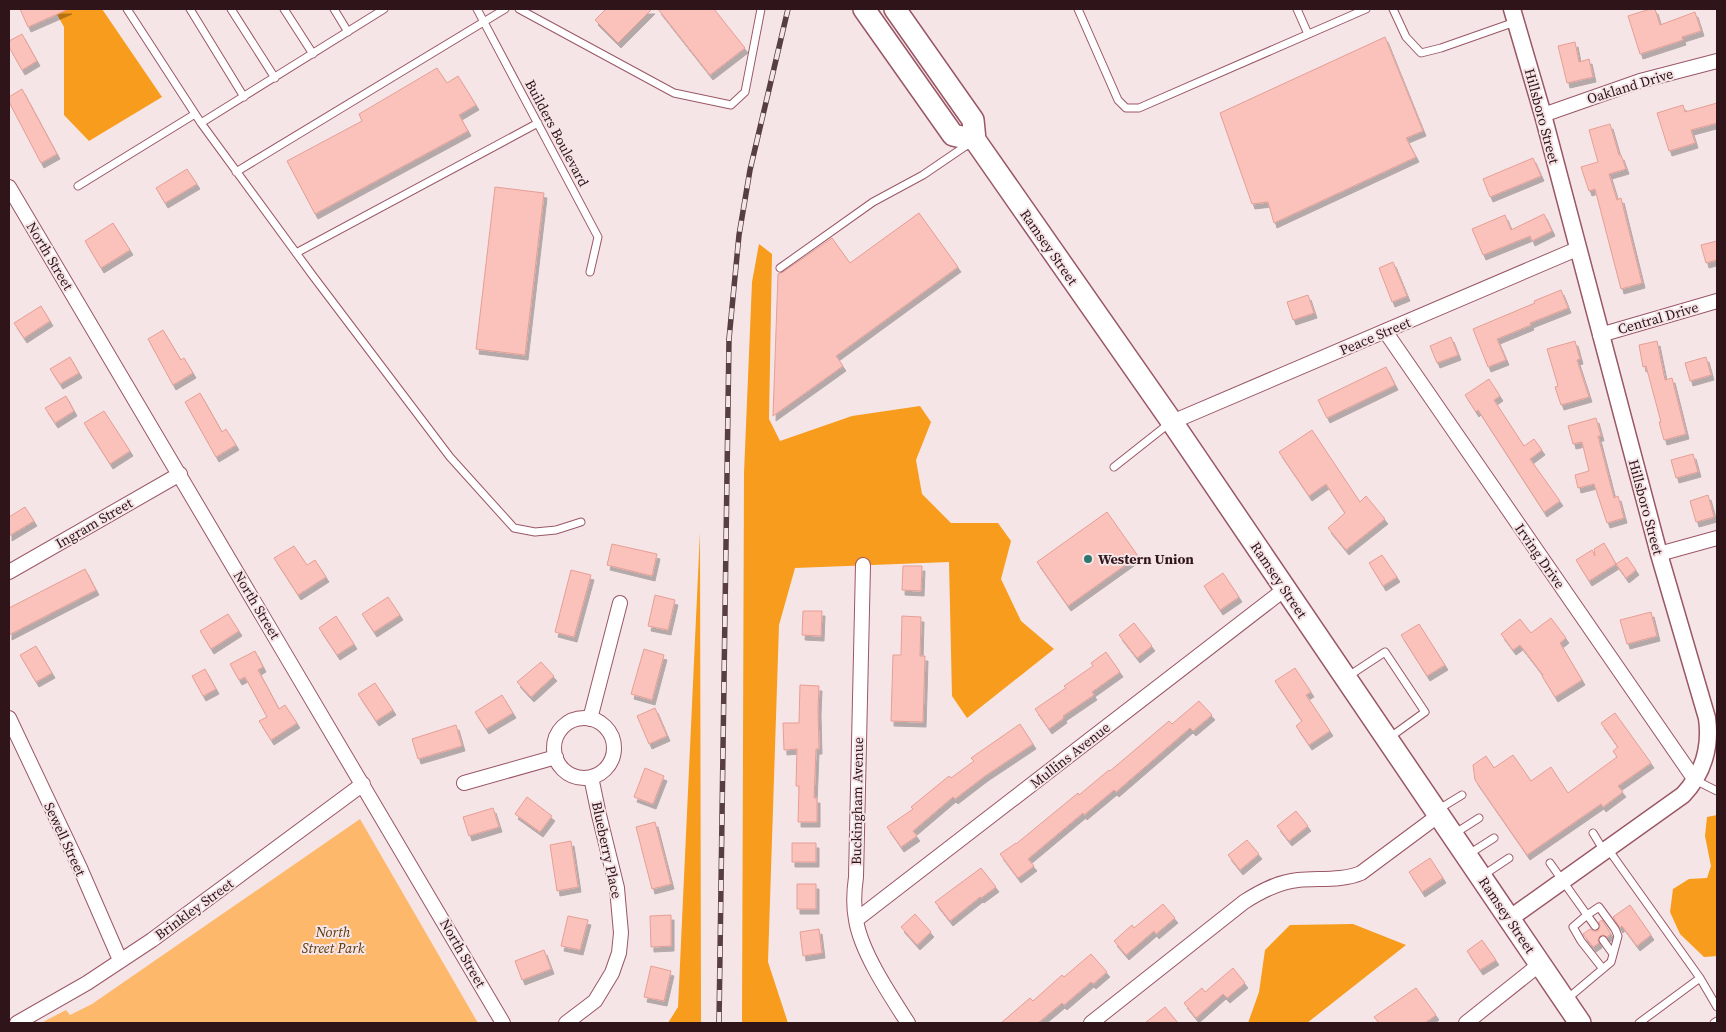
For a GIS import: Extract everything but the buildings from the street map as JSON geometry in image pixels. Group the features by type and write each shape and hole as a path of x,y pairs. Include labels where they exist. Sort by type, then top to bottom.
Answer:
{"main road":[{"path":"864,9 953,135 975,140"},
{"name":"Ramsey Street","path":"899,10 973,120 975,140 1172,422 1580,1023"}],"street":[{"name":"Hillsboro Street","path":"1509,919 1683,795 1695,780 1708,747 1707,718 1659,554 1577,249 1543,114 1514,15"},
{"name":"Oakland Drive","path":"1543,114 1640,81 1717,61"},
{"name":"North Street","path":"9,187 503,1023"},
{"name":"Peace Street","path":"1172,422 1577,249"},
{"name":"Central Drive","path":"1600,335 1717,301"},
{"name":"Irving Drive","path":"1385,332 1695,780"},
{"name":"Ingram Street","path":"9,572 180,474"},
{"path":"1659,554 1717,538"},
{"name":"Buckingham Avenue","path":"863,565 854,896 856,920 860,938 873,964 891,998 908,1023"},
{"name":"Mullins Avenue","path":"856,920 1285,590"},
{"path":"590,719 620,603"},
{"path":"590,719 598,722 610,734 614,752 611,760 606,768 591,777 572,776 564,771 556,757 554,744 557,735 570,722 590,719"},
{"name":"Sewell Street","path":"10,726 120,960"},
{"path":"464,783 556,757"},
{"name":"Blueberry Place","path":"566,1023 596,1000 612,973 619,953 621,933 617,888 591,777"},
{"name":"Brinkley Street","path":"17,1023 87,983 198,908 363,784"},
{"path":"1090,1023 1236,908 1260,892 1278,884 1297,880 1352,877 1361,873 1437,813"},
{"path":"1466,1023 1540,964"}],"lane":[{"path":"127,9 200,124 450,457 514,528 534,532 556,530 581,522"},
{"path":"190,9 244,97"},
{"path":"231,9 275,78"},
{"path":"284,9 313,54"},
{"path":"334,9 348,32"},
{"path":"200,124 384,9"},
{"name":"Builders Boulevard","path":"477,9 598,237 590,272"},
{"path":"236,172 505,9"},
{"path":"519,9 674,92 731,105 745,92 761,9"},
{"path":"1078,9 1118,100 1126,108 1139,108 1366,9"},
{"path":"1297,9 1308,34"},
{"path":"1393,9 1406,37 1420,53 1441,48 1514,15"},
{"path":"78,186 195,114"},
{"path":"296,252 538,124"},
{"path":"780,268 874,202 923,175 975,140"},
{"path":"1114,467 1172,422"},
{"path":"1345,678 1385,652 1425,712 1387,739"},
{"path":"1695,780 1717,791"},
{"path":"1437,813 1462,795"},
{"path":"1452,836 1479,818"},
{"path":"1593,833 1700,978 1717,1007"},
{"path":"1466,856 1494,838"},
{"path":"1481,877 1509,858"},
{"path":"1550,863 1595,926"},
{"path":"1565,1001 1603,969 1611,962 1618,936 1616,929 1599,908 1573,927 1603,969"},
{"path":"1603,940 1613,954"},
{"path":"1639,1023 1700,978"}],"green space":[{"name":"North Street Park","path":"360,819 478,1023 41,1023 66,1010 70,1015 92,1004"}],"shaded area":[{"path":"54,9 102,9 162,97 89,141 64,115 64,27"},
{"path":"759,244 772,254 769,419 780,441 852,416 920,406 931,422 916,460 922,494 951,523 998,523 1011,541 1001,579 1021,621 1054,649 967,718 952,696 949,562 795,568 779,625 768,962 788,1023 742,1023 744,473 752,282"},
{"path":"700,532 701,1023 668,1023 678,1007"},
{"path":"1717,815 1717,956 1704,957 1680,934 1670,912 1673,889 1689,879 1707,878 1711,866 1705,836 1707,817"},
{"path":"1353,924 1406,945 1307,1023 1248,1023 1259,992 1265,950 1290,925"}],"railway":[{"path":"719,1023 729,339 739,235 750,170 788,9"}],"place":[{"name":"Western Union","path":"1088,559"}]}
